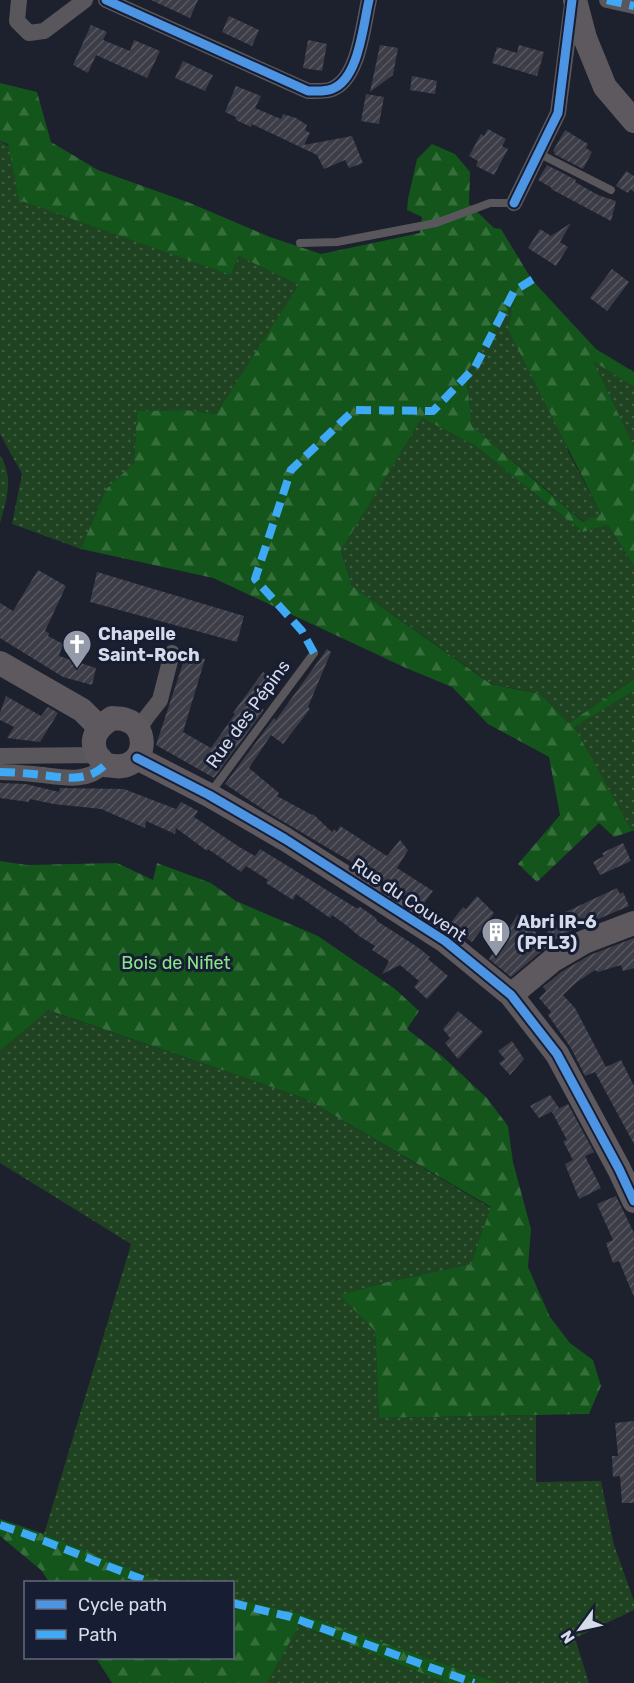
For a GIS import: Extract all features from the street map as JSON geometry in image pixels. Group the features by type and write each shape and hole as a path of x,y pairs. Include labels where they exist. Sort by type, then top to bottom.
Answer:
{"street":[{"path":"19,0 17,21 29,33 44,31 85,0"},
{"path":"106,0 308,91 332,89 348,77 357,54 369,0"},
{"path":"573,0 585,38 605,87 634,121"},
{"path":"514,203 558,112 573,0"},
{"path":"608,0 634,6"},
{"path":"139,730 160,699 172,653"},
{"path":"0,663 82,710 99,727"},
{"path":"0,756 101,760 120,767 130,764 137,758 143,744 139,730 128,720 112,718 99,727 94,737 101,760 98,772 88,776 63,778 0,772"},
{"name":"Rue du Couvent","path":"137,758 209,795 285,839 445,941 511,995 557,1054 620,1169 634,1201"},
{"path":"511,995 553,960 584,942 634,923"}],"lane":[{"path":"538,153 611,190"},
{"path":"300,243 337,242 436,223 490,203 514,203"},
{"name":"Rue des Pépins","path":"209,795 314,653"}],"green space":[{"path":"0,83 37,92 51,142 98,170 190,203 270,237 321,254 420,233 422,217 407,210 417,159 432,144 455,154 470,172 469,204 494,228 501,229 532,280 596,349 634,372 634,387 593,361 634,447 634,566 608,525 583,532 474,445 422,418 341,550 352,586 491,684 540,694 569,723 634,679 634,691 574,727 632,831 614,837 599,823 537,882 518,864 560,815 549,757 488,724 452,687 406,668 213,578 81,549 106,489 134,463 137,411 186,410 216,414 299,285 239,256 231,275 19,200 8,144 0,141","holes":["514,302 508,329 601,514 583,522 472,426 466,373"]},
{"path":"0,141 231,275 239,256 300,285 216,414 186,410 137,411 134,463 106,489 81,549 12,524 22,474 0,434"},
{"path":"515,300 569,453 601,514 584,522 472,426 466,373"},
{"path":"592,360 634,387 634,447 633,446"},
{"path":"422,418 474,445 583,532 608,525 634,566 634,679 569,723 540,694 492,684 352,586 341,549"},
{"path":"0,455 7,472 8,488 0,523"},
{"path":"634,691 634,831 632,831 573,727"},
{"name":"Bois de Nifiet","path":"0,861 27,865 117,863 153,880 157,863 211,883 236,901 318,936 395,989 419,1011 407,1029 442,1056 487,1098 508,1126 513,1162 531,1229 528,1267 550,1317 570,1343 593,1360 601,1386 589,1414 379,1418 375,1331 340,1295 387,1282 471,1264 491,1207 306,1099 48,1010 0,1051"},
{"path":"47,1010 306,1099 491,1208 472,1264 387,1282 341,1295 375,1331 379,1418 536,1415 536,1482 601,1481 614,1545 634,1601 634,1610 575,1638 589,1683 499,1683 301,1614 234,1598 234,1581 165,1581 152,1578 44,1534 131,1244 0,1163 0,1051"},
{"path":"0,1519 165,1581 48,1581 41,1570 0,1536"},
{"path":"234,1598 301,1614 499,1683 447,1683 299,1625 267,1683 112,1683 97,1659 234,1659"},
{"path":"298,1625 447,1683 267,1683"}],"building":[{"path":"151,0 198,0 190,18"},
{"path":"229,16 259,30 252,46 222,32"},
{"path":"91,25 107,32 103,40 130,51 134,40 160,51 147,78 96,55 88,73 73,65"},
{"path":"308,40 327,44 322,71 303,68"},
{"path":"380,45 398,48 393,75 370,92"},
{"path":"519,45 544,52 537,76 492,63 497,47 517,53"},
{"path":"183,61 213,75 205,91 175,78"},
{"path":"412,76 437,81 435,94 410,90"},
{"path":"236,86 261,96 255,108 281,119 283,114 296,118 307,125 305,130 310,133 304,145 352,136 363,163 349,168 345,160 324,169 317,155 252,124 251,127 236,120 236,117 225,112"},
{"path":"366,94 384,97 379,124 361,121"},
{"path":"488,129 506,139 502,146 508,149 494,175 476,166 478,161 469,156 481,134 484,136"},
{"path":"565,130 588,144 586,148 592,152 583,169 554,154 553,151"},
{"path":"547,165 598,195 616,201 611,221 538,180"},
{"path":"626,171 634,176 634,192 630,189 628,193 616,186"},
{"path":"571,223 560,242 568,247 556,266 528,248 540,229 551,236"},
{"path":"612,269 629,282 607,311 590,298"},
{"path":"38,570 66,586 45,631 49,633 48,636 63,644 59,656 96,668 92,685 63,677 0,638 0,603 13,611"},
{"path":"97,572 244,616 237,642 90,602"},
{"path":"327,649 331,652 308,707 310,709 283,744 271,735 249,768 279,793 277,796 313,814 332,832 334,829 337,832 340,826 387,856 400,840 408,850 397,868 433,891 421,907 372,874 267,812 225,784 274,718 276,720"},
{"path":"186,654 205,659 183,732 211,748 263,672 275,680 257,705 264,710 214,778 156,745"},
{"path":"6,696 41,716 48,707 58,713 40,742 7,738 14,727 0,720"},
{"path":"0,783 26,784 59,792 60,788 124,789 176,809 181,802 198,811 194,817 241,848 255,856 260,849 356,908 360,907 416,946 448,976 427,999 414,987 419,981 400,965 382,974 389,961 372,950 375,946 332,915 330,918 296,894 293,900 266,883 268,880 246,866 241,872 176,828 175,834 146,821 145,828 101,809 30,799 29,802 0,798"},
{"path":"623,843 631,861 600,875 593,862 604,856 602,853"},
{"path":"617,888 620,894 623,892 629,906 561,935 511,977 489,959 518,914 542,939 558,919 557,916"},
{"path":"477,896 494,913 472,942 449,925 463,907 466,909"},
{"path":"634,938 634,968 623,971 621,965 598,972 595,970 563,995 575,1008 606,1067 621,1060 634,1086 634,1144 595,1072 585,1076 571,1048 548,1015 551,1012 539,998 546,991 543,987 561,972 590,955"},
{"path":"458,1011 483,1032 458,1059 445,1043 450,1038 443,1029"},
{"path":"512,1041 524,1059 510,1075 499,1063 505,1059 498,1051"},
{"path":"550,1095 559,1108 539,1118 530,1106"},
{"path":"568,1104 594,1152 585,1156 601,1188 579,1199 565,1164 573,1160 563,1141 567,1140 552,1112"},
{"path":"616,1196 634,1233 634,1297 619,1261 613,1263 606,1243 613,1240 597,1204"},
{"path":"634,1421 634,1503 622,1503 620,1476 613,1477 612,1456 618,1456 615,1423"}],"marked path":[{"path":"607,0 634,6"},
{"path":"314,653 302,631 255,579 291,470 354,410 433,411 475,367 514,291 535,278"},
{"path":"0,772 71,778 89,775 105,765"},
{"path":"0,1525 147,1581"},
{"path":"234,1603 291,1617 474,1683"}],"cycle path":[{"path":"106,0 308,91 332,89 348,74 362,37 369,0"},
{"path":"514,203 558,113 572,0"},
{"path":"137,758 209,795 285,839 445,941 511,995 557,1054 634,1201"}],"place":[{"name":"Chapelle Saint-Roch","path":"77,670"},
{"name":"Abri IR-6 (PFL3)","path":"496,958"}]}
